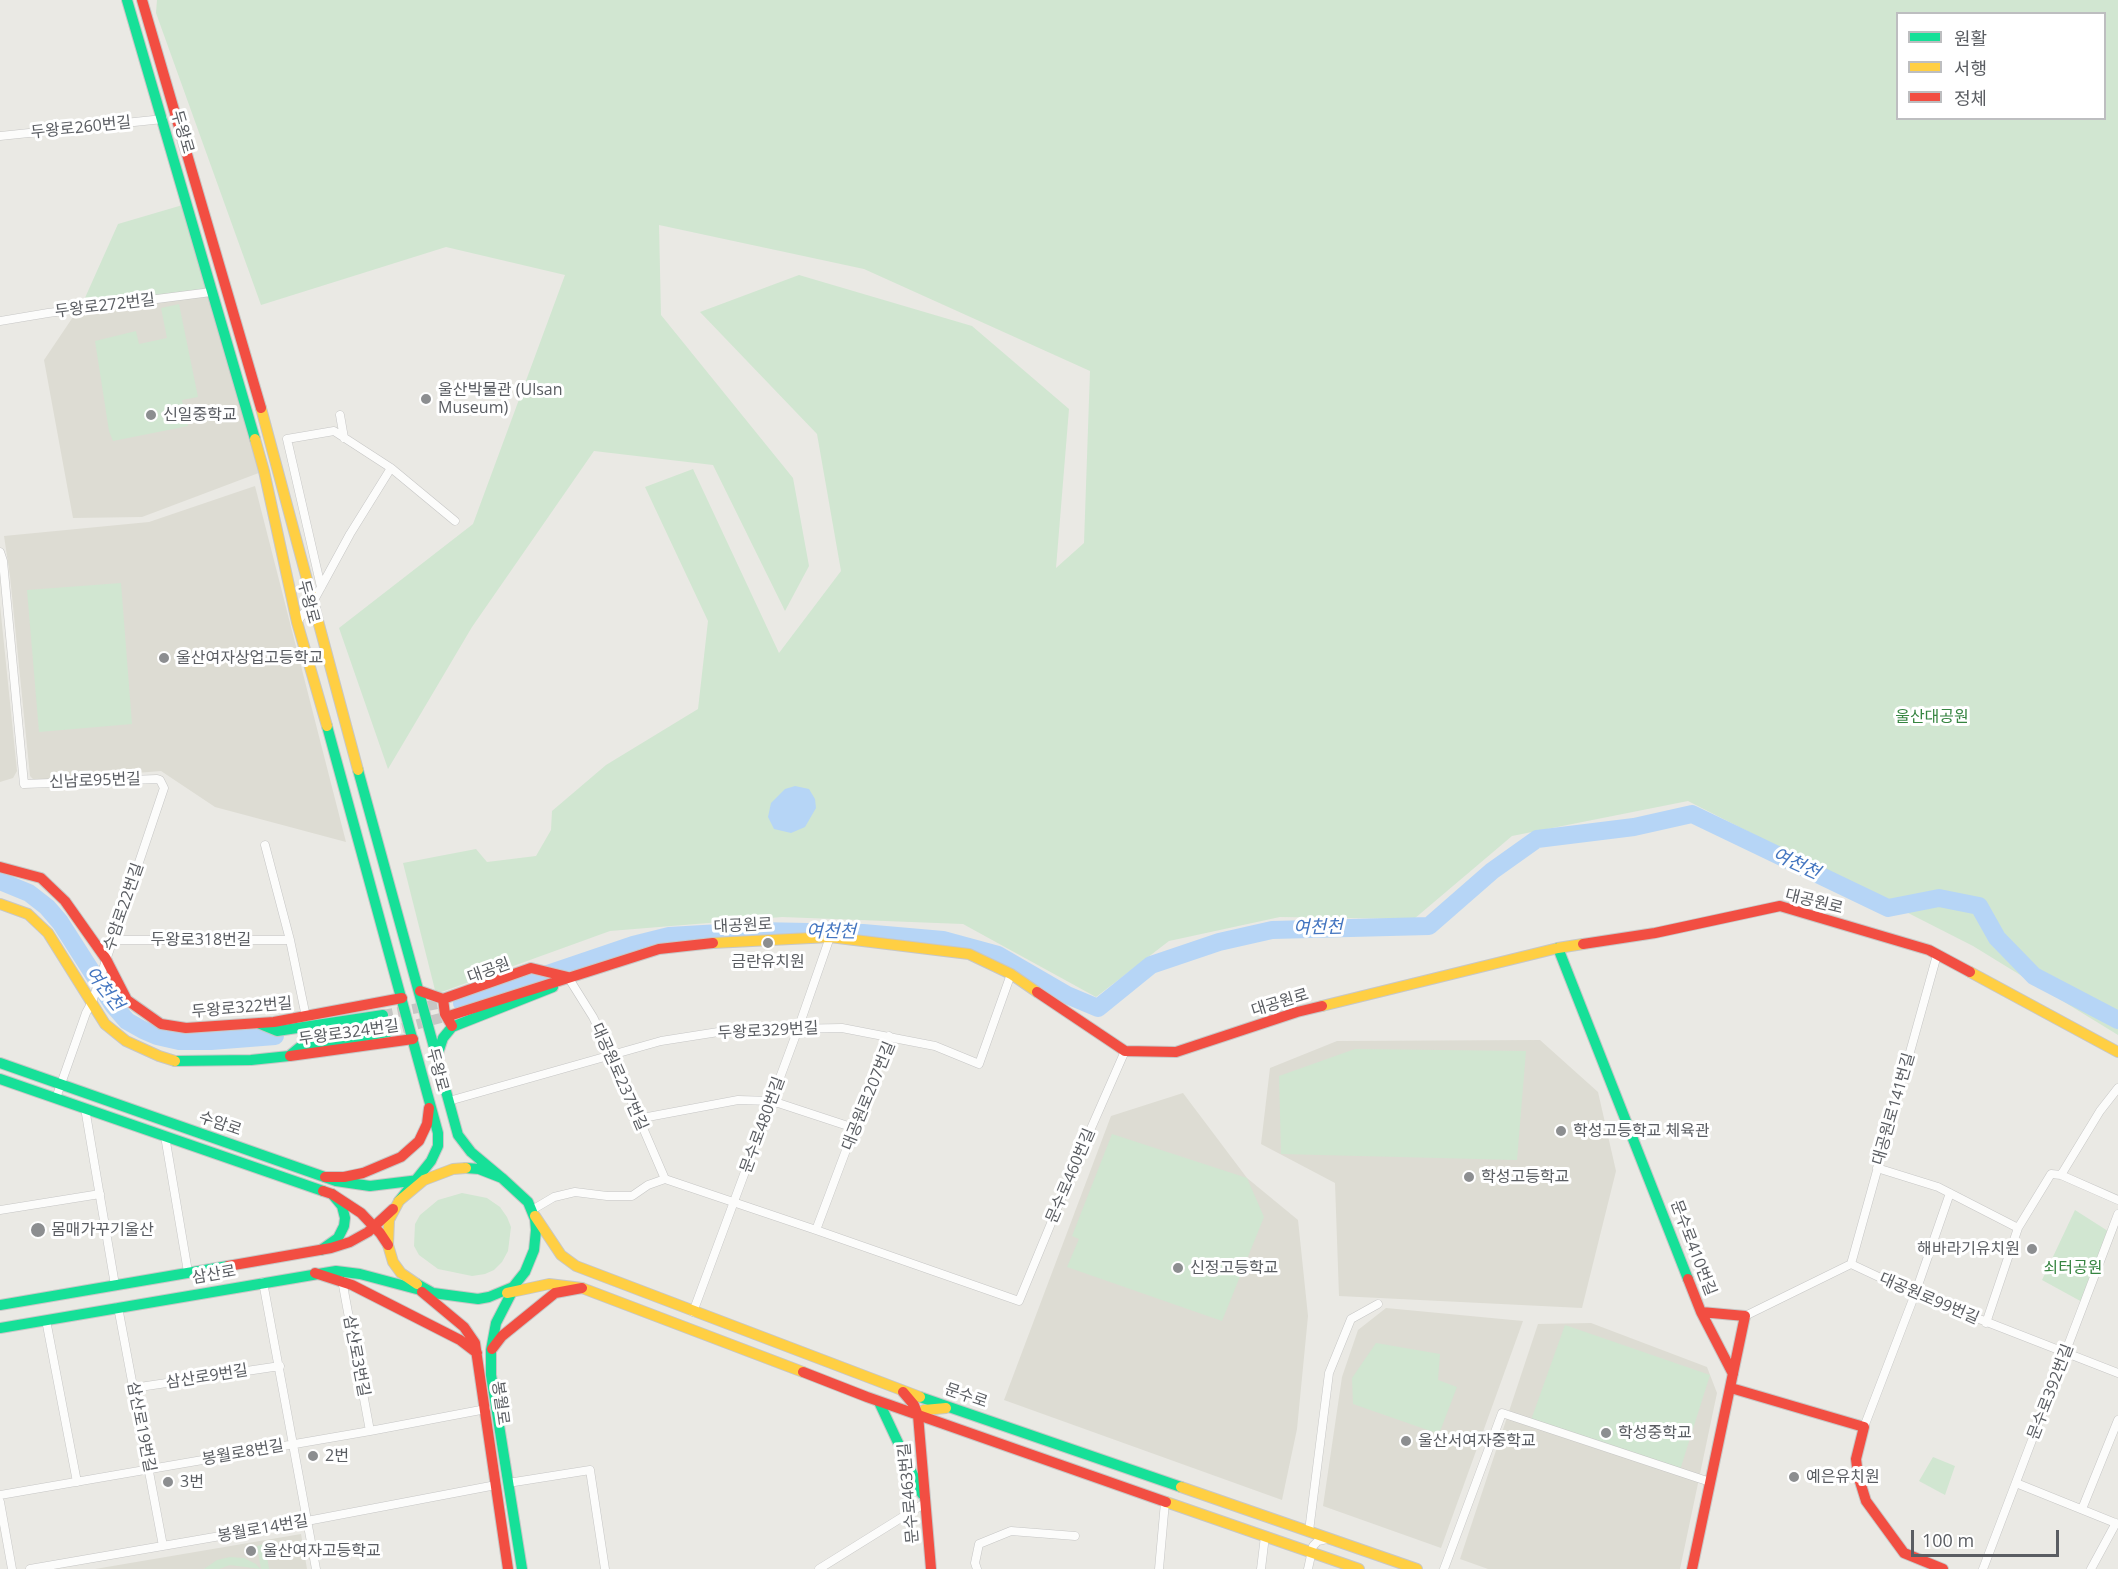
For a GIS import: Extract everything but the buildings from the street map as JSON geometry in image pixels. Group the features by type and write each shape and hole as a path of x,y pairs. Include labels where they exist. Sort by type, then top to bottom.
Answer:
{"main road":[{"name":"두왕로","path":"127,0 264,471 297,622 345,788 438,1133 438,1146 431,1161 399,1201"},
{"path":"142,0 226,284 315,600 324,647 458,1135 482,1162 502,1178 521,1194 532,1210 536,1230 534,1250 518,1282 506,1291 489,1297 466,1299 433,1293 401,1273 393,1262 387,1245 390,1220 399,1201 415,1186 453,1169 479,1169 502,1178"},
{"name":"두왕로322번길","path":"0,867 41,878 65,901 106,959 127,1000 161,1024 186,1028 260,1024 402,998"},
{"name":"두왕로324번길","path":"0,904 28,914 48,933 105,1024 126,1041 151,1053 176,1061 251,1060 320,1053 413,1039"},
{"name":"대공원로","path":"452,1015 659,949 706,943 830,937 969,954 1011,974 1125,1051 1176,1052 1297,1012 1558,948 1656,933 1780,906 1929,950 2118,1052"},
{"name":"문수로410번길","path":"1558,948 1701,1312 1745,1316"},
{"path":"420,991 446,1000 531,968 568,977"},
{"path":"437,1056 443,1038 452,1027 549,990 568,977"},
{"path":"446,1000 445,1014 452,1027"},
{"path":"260,1024 277,1031 383,1014"},
{"name":"두왕로324번길","path":"289,1056 300,1047 388,1032"},
{"name":"수암로","path":"0,1063 347,1184 370,1186 434,1176"},
{"name":"수암로","path":"0,1079 332,1194 350,1204 375,1227 387,1245"},
{"path":"325,1177 344,1177 363,1173 411,1150 424,1133 429,1114 429,1101"},
{"path":"321,1250 338,1238 344,1226 344,1212 332,1194"},
{"name":"삼산로","path":"0,1305 321,1250 350,1242 375,1227 399,1201"},
{"name":"문수로","path":"532,1210 555,1247 569,1261 595,1274 960,1411 1417,1569"},
{"name":"삼산로","path":"0,1328 315,1273 346,1271 433,1293"},
{"path":"315,1273 342,1280 460,1340 477,1353"},
{"name":"봉월로","path":"401,1273 464,1327 475,1343 488,1391"},
{"name":"봉월로","path":"508,1569 486,1409 491,1375 491,1350 496,1323 518,1282"},
{"name":"문수로","path":"489,1297 549,1284 582,1288 879,1402 1359,1569"},
{"path":"491,1350 502,1336 555,1293 582,1288"},
{"path":"1701,1312 1733,1374"},
{"path":"1695,1568 1710,1482 1745,1316"},
{"path":"1731,1388 1864,1427 1856,1459 1858,1476 1866,1501 1904,1553 1943,1569"},
{"path":"900,1389 909,1397 918,1415 924,1410 933,1408 960,1411"},
{"path":"488,1391 508,1483 522,1569"},
{"path":"879,1402 925,1503"},
{"name":"문수로463번길","path":"918,1415 931,1569"},
{"path":"998,1443 978,1434 978,1426 985,1422 1004,1425"},
{"path":"1228,1523 1245,1527 1254,1523 1251,1514 1235,1506"}],"street":[{"name":"두왕로260번길","path":"0,136 163,119"},
{"name":"두왕로272번길","path":"0,321 211,292"},
{"path":"340,415 344,438"},
{"path":"321,587 287,440 334,431 391,468 455,521"},
{"path":"297,622 315,600 350,534 391,468"},
{"name":"신남로95번길","path":"0,552 3,561 24,784 153,779 160,780 163,784"},
{"name":"수암로22번길","path":"56,1098 92,1002 163,793 163,784"},
{"name":"두왕로322번길","path":"265,845 290,940 306,1017"},
{"name":"문수로480번길","path":"693,1312 830,937"},
{"name":"두왕로318번길","path":"113,940 290,940"},
{"name":"대공원로141번길","path":"1851,1264 1937,955"},
{"name":"대공원로207번길","path":"816,1230 890,1036 935,1046 979,1064 1011,974"},
{"name":"대공원로237번길","path":"568,977 593,1017 612,1056 637,1119 665,1179"},
{"name":"두왕로329번길","path":"449,1101 662,1041 731,1030 842,1028 890,1036"},
{"name":"문수로460번길","path":"816,1230 1019,1302 1125,1051"},
{"path":"2061,1175 2100,1111 2118,1088"},
{"path":"637,1119 738,1100 772,1101 855,1128"},
{"path":"85,1108 115,1285"},
{"path":"165,1136 188,1272"},
{"path":"1877,1168 1938,1187 2018,1228"},
{"path":"1986,1323 2018,1228 2051,1173 2061,1175 2118,1200"},
{"path":"532,1210 554,1197 574,1192 632,1196 648,1185 665,1179 816,1230"},
{"path":"1864,1427 1950,1193"},
{"path":"0,1210 99,1194"},
{"name":"문수로392번길","path":"1983,1569 2118,1214"},
{"path":"1745,1316 1851,1264"},
{"name":"대공원로99번길","path":"1851,1264 1914,1294 2118,1373"},
{"name":"삼산로3번길","path":"342,1280 370,1431"},
{"path":"263,1282 316,1569"},
{"path":"1309,1532 1329,1373 1351,1319 1378,1304"},
{"name":"삼산로19번길","path":"118,1307 163,1546"},
{"path":"46,1320 77,1482"},
{"name":"삼산로9번길","path":"133,1388 280,1366"},
{"name":"봉월로8번길","path":"0,1495 486,1409"},
{"path":"1443,1569 1502,1413 1710,1482"},
{"path":"2082,1509 2118,1420"},
{"path":"508,1483 590,1470 605,1569"},
{"path":"2016,1483 2117,1523 2091,1569"},
{"name":"봉월로14번길","path":"30,1569 307,1521 496,1485"},
{"path":"0,1502 12,1569"},
{"path":"1159,1569 1166,1502"},
{"path":"819,1569 925,1503"},
{"path":"977,1569 975,1563 979,1544 1011,1531 1075,1536"},
{"path":"1261,1569 1265,1536"},
{"path":"1308,1569 1313,1546 1318,1541 1332,1540"}],"shaded area":[{"name":"신일중학교","path":"211,292 264,471 142,517 73,518 44,360 75,314"},
{"name":"울산여자상업고등학교","path":"255,486 346,842 215,807 161,771 35,781 30,776 4,536 149,522"},
{"path":"0,605 17,771 13,778 0,782"},
{"name":"학성고등학교","path":"1540,1040 1598,1092 1616,1171 1582,1308 1339,1296 1335,1183 1261,1144 1270,1068 1337,1041"},
{"name":"신정고등학교","path":"1183,1093 1247,1178 1298,1220 1308,1316 1297,1429 1282,1500 1004,1400 1111,1116"},
{"name":"울산서여자중학교","path":"1386,1308 1523,1321 1441,1548 1323,1506 1342,1377 1358,1330"},
{"name":"학성중학교","path":"1591,1323 1707,1367 1717,1393 1680,1569 1488,1569 1460,1559 1538,1324"},
{"name":"울산여자고등학교","path":"301,1534 307,1569 95,1569"}],"green space":[{"name":"울산대공원","path":"157,0 2118,0 2118,1035 1973,946 1688,801 1512,836 1414,919 1280,917 1169,941 1096,997 963,924 782,917 610,931 436,994 403,863 476,849 487,862 536,856 551,830 552,811 606,765 698,709 708,621 645,487 693,469 779,653 841,571 817,434 700,312 799,275 972,326 1069,409 1056,568 1084,543 1090,371 864,269 659,225 661,315 793,478 809,566 785,611 713,465 594,451 472,627 388,769 339,628 473,524 565,275 446,247 261,305 156,13"},
{"path":"186,204 211,292 80,309 118,224"},
{"path":"179,304 198,397 182,400 188,426 113,441 109,431 95,341 136,331 139,344 167,338 161,308"},
{"path":"121,583 132,724 39,732 27,590"},
{"path":"1355,1049 1526,1051 1517,1160 1281,1154 1279,1076"},
{"path":"1112,1134 1247,1178 1264,1217 1222,1321 1067,1267 1079,1239 1072,1236"},
{"path":"462,1193 487,1198 500,1207 511,1227 508,1251 502,1262 494,1270 485,1274 472,1276 438,1269 419,1255 414,1246 415,1224 420,1215 438,1200"},
{"name":"쇠터공원","path":"2075,1210 2111,1233 2084,1303 2042,1280"},
{"path":"1565,1325 1710,1375 1680,1470 1531,1420"},
{"path":"1376,1343 1440,1354 1438,1380 1457,1387 1439,1434 1353,1404 1352,1378"},
{"path":"1933,1457 1955,1466 1945,1495 1919,1481"},
{"path":"265,1544 269,1569 261,1569 257,1546"},
{"path":"230,1557 244,1558 256,1564 260,1569 230,1565 219,1569 204,1569 217,1560"}],"water":[{"path":"795,786 809,789 815,799 816,808 805,827 791,833 774,829 768,817 771,803 785,789"}],"waterway":[{"name":"여천천","path":"462,1003 633,945 669,936 755,931 863,933 943,940 998,955 1067,995 1098,1008 1151,965 1219,942 1272,930 1429,926 1492,871 1537,839 1634,827 1692,814 1888,908 1939,898 1979,906 1997,938 2034,976 2118,1020"},
{"name":"여천천","path":"0,881 29,893 47,907 60,922 113,1005 127,1021 157,1036 179,1041 275,1036"}],"tunnel":[{"path":"383,1015 448,1002"},
{"path":"388,1032 452,1015"}],"traffic: fast":[{"path":"127,0 255,439"},
{"path":"327,726 438,1133 438,1146 431,1161 399,1201"},
{"path":"358,770 458,1135 471,1152 502,1178"},
{"path":"1558,948 1688,1279"},
{"path":"437,1056 443,1038 452,1027 553,987"},
{"path":"260,1024 277,1031 383,1015"},
{"path":"175,1061 251,1060 289,1056 300,1047 388,1032"},
{"path":"0,1063 336,1181 370,1186 419,1180"},
{"path":"0,1079 323,1191"},
{"path":"417,1284 433,1293 478,1299 513,1287 525,1272 534,1250 536,1230 535,1219 528,1202 502,1178 479,1169 466,1168"},
{"path":"321,1250 338,1238 344,1226 342,1206 332,1194"},
{"path":"0,1305 228,1266"},
{"path":"0,1328 336,1271 360,1274 424,1291"},
{"path":"514,1288 496,1323 491,1350 491,1375 522,1569"},
{"path":"920,1397 1181,1487"},
{"path":"879,1402 922,1494"}],"traffic: slow":[{"path":"261,408 358,770"},
{"path":"255,439 297,622 327,726"},
{"path":"0,904 28,914 48,933 105,1024 126,1041 175,1061"},
{"path":"713,943 830,937 969,954 1011,974 1037,992"},
{"path":"1322,1006 1558,948 1583,944"},
{"path":"1970,972 2118,1052"},
{"path":"417,1284 401,1273 393,1262 388,1245 389,1220 399,1201 424,1180 453,1169 466,1168"},
{"path":"535,1216 561,1255 576,1266 920,1397"},
{"path":"507,1293 549,1284 582,1288 803,1372"},
{"path":"918,1415 924,1410 946,1408"},
{"path":"1181,1487 1417,1569"},
{"path":"1166,1502 1359,1569"}],"traffic: jam":[{"path":"142,0 261,408"},
{"path":"0,867 41,878 65,901 106,959 127,1000 161,1024 186,1028 274,1022 402,998"},
{"path":"1583,944 1655,933 1780,906 1929,950 1970,972"},
{"path":"452,1015 659,949 713,943"},
{"path":"420,991 443,999 531,968 568,977"},
{"path":"1037,992 1125,1051 1176,1052 1322,1006"},
{"path":"443,999 445,1014 452,1026"},
{"path":"290,1056 413,1039"},
{"path":"325,1177 344,1177 363,1173 401,1157 419,1141 427,1124 429,1108"},
{"path":"323,1191 332,1194 361,1213 388,1245"},
{"path":"228,1266 331,1248 350,1242 368,1232 393,1209"},
{"path":"315,1273 352,1285 460,1340 477,1353"},
{"path":"1688,1279 1701,1312 1745,1316 1692,1569"},
{"path":"492,1349 502,1336 555,1293 582,1288"},
{"path":"422,1292 464,1327 475,1343 508,1569"},
{"path":"1701,1312 1733,1374"},
{"path":"803,1372 867,1397 1166,1502"},
{"path":"1731,1388 1864,1427 1856,1459 1866,1501 1904,1553 1943,1569"},
{"path":"903,1392 914,1405 918,1415 931,1569"}],"place":[{"name":"울산박물관 (Ulsan Museum)","path":"426,399"},
{"name":"신일중학교","path":"151,415"},
{"name":"울산여자상업고등학교","path":"164,658"},
{"name":"금란유치원","path":"768,943"},
{"name":"학성고등학교 체육관","path":"1561,1131"},
{"name":"학성고등학교","path":"1469,1177"},
{"name":"몸매가꾸기울산","path":"38,1230"},
{"name":"해바라기유치원","path":"2032,1249"},
{"name":"신정고등학교","path":"1178,1268"},
{"name":"학성중학교","path":"1606,1433"},
{"name":"울산서여자중학교","path":"1406,1441"},
{"name":"2번","path":"313,1456"},
{"name":"예은유치원","path":"1794,1477"},
{"name":"3번","path":"168,1482"},
{"name":"울산여자고등학교","path":"251,1551"}]}
